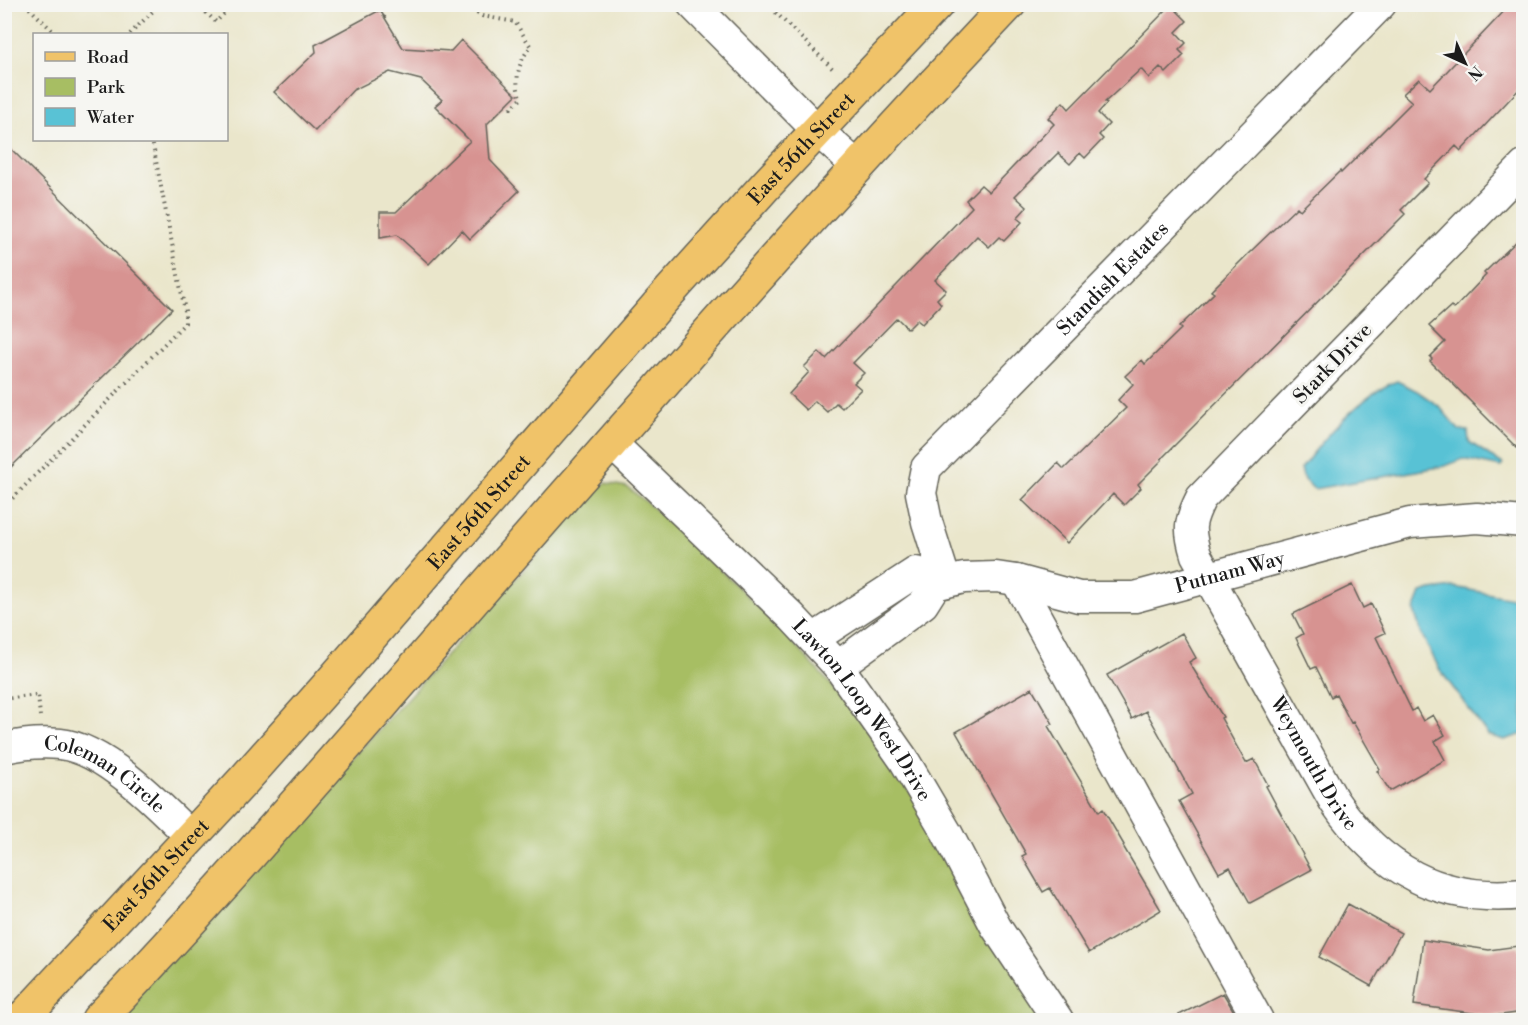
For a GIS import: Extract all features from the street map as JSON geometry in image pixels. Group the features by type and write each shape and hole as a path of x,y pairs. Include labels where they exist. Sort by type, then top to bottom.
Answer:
{"main road":[{"name":"East 56th Street","path":"21,1020 319,697 664,298 937,4"},
{"path":"98,1020 222,888 701,339 1010,4"}],"street":[{"path":"692,4 818,131 858,167"},
{"name":"Standish Estates","path":"940,584 921,494 926,468 1381,4"},
{"name":"Stark Drive","path":"1209,578 1196,555 1190,535 1191,519 1201,498 1524,166"},
{"name":"Lawton Loop West Drive","path":"610,444 635,465 838,666 904,760 947,833 1001,936 1058,1020"},
{"name":"Putnam Way","path":"813,639 916,572 940,584 984,576 1016,580 1079,597 1135,597 1410,523 1477,518 1524,522"},
{"name":"Weymouth Drive","path":"1209,578 1334,801 1351,826 1383,857 1404,871 1436,886 1490,897 1524,894"},
{"path":"1016,580 1258,1020"},
{"path":"838,666 923,604 940,584"},
{"name":"Coleman Circle","path":"4,748 19,745 62,744 95,755 120,772 159,805 191,837"}],"path":[{"path":"25,4 55,33"},
{"path":"131,33 156,8 165,4"},
{"path":"197,4 216,22 233,4"},
{"path":"384,17 388,4"},
{"path":"461,4 482,16 515,22 531,47 517,75 518,92 521,99 511,108 507,104"},
{"path":"767,4 821,55"},
{"path":"4,507 185,323 185,311 152,141"},
{"path":"4,699 38,695 41,723"}],"green space":[{"path":"606,483 627,487 675,528 762,610 842,699 867,730 916,800 1047,1020 114,1020 561,529 592,490"}],"water":[{"path":"1397,381 1439,406 1459,430 1468,431 1469,442 1503,464 1501,467 1463,459 1445,466 1314,489 1304,480 1301,469 1310,457 1357,407 1370,396"},
{"path":"1454,587 1523,600 1523,734 1504,740 1488,735 1440,670 1422,635 1414,611 1421,593"}],"building":[{"path":"1511,4 1524,4 1524,84 1461,151 1456,146 1424,179 1428,183 1401,210 1405,214 1161,459 1138,484 1141,488 1124,505 1113,494 1067,543 1022,500 1058,463 1064,469 1126,408 1118,400 1133,384 1125,376 1142,360 1145,364 1181,329 1179,327 1214,293 1211,291 1249,253 1297,207 1300,210 1340,171 1341,173 1412,102 1403,94 1419,79 1430,89"},
{"path":"1171,5 1187,21 1176,32 1186,43 1179,50 1184,55 1166,73 1160,67 1149,78 1141,69 1105,102 1107,103 1098,113 1109,124 1099,135 1103,139 1085,158 1080,153 1070,164 1058,153 1015,196 1027,207 1017,218 1022,222 1004,241 999,237 989,247 977,236 935,280 946,290 937,299 941,304 922,324 917,320 908,329 897,318 853,363 864,373 854,383 861,389 842,408 836,403 827,412 815,401 806,410 789,394 809,372 804,367 819,352 826,359 972,207 966,200 981,185 989,192 1054,124 1048,118 1063,102 1069,109"},
{"path":"380,10 403,48 451,51 461,40 516,95 487,124 490,160 519,191 470,239 462,230 429,264 397,235 380,238 380,212 396,212 470,141 435,106 442,100 421,80 390,72 353,90 315,131 274,92 316,52 315,45"},
{"path":"4,142 172,309 4,474"},
{"path":"1524,234 1524,455 1430,361 1432,359 1430,357 1445,342 1429,326 1451,306 1454,309 1486,275 1484,273"},
{"path":"1352,585 1363,608 1371,604 1385,633 1376,637 1412,711 1416,708 1423,721 1433,715 1445,735 1435,741 1445,760 1390,791 1377,771 1380,769 1336,694 1331,697 1316,667 1311,669 1296,638 1303,634 1293,614"},
{"path":"1182,633 1196,658 1189,662 1223,717 1221,718 1246,763 1254,759 1311,870 1250,903 1230,867 1219,873 1179,801 1192,794 1146,711 1132,719 1107,675"},
{"path":"1032,688 1053,724 1048,726 1099,812 1103,809 1161,910 1089,953 1050,888 1043,892 1022,856 1026,854 956,732"},
{"path":"1348,904 1401,933 1371,986 1319,957"},
{"path":"1423,940 1489,950 1518,946 1519,951 1524,950 1524,1012 1494,1016 1414,1005"},
{"path":"1223,993 1239,1020 1169,1020"}]}
